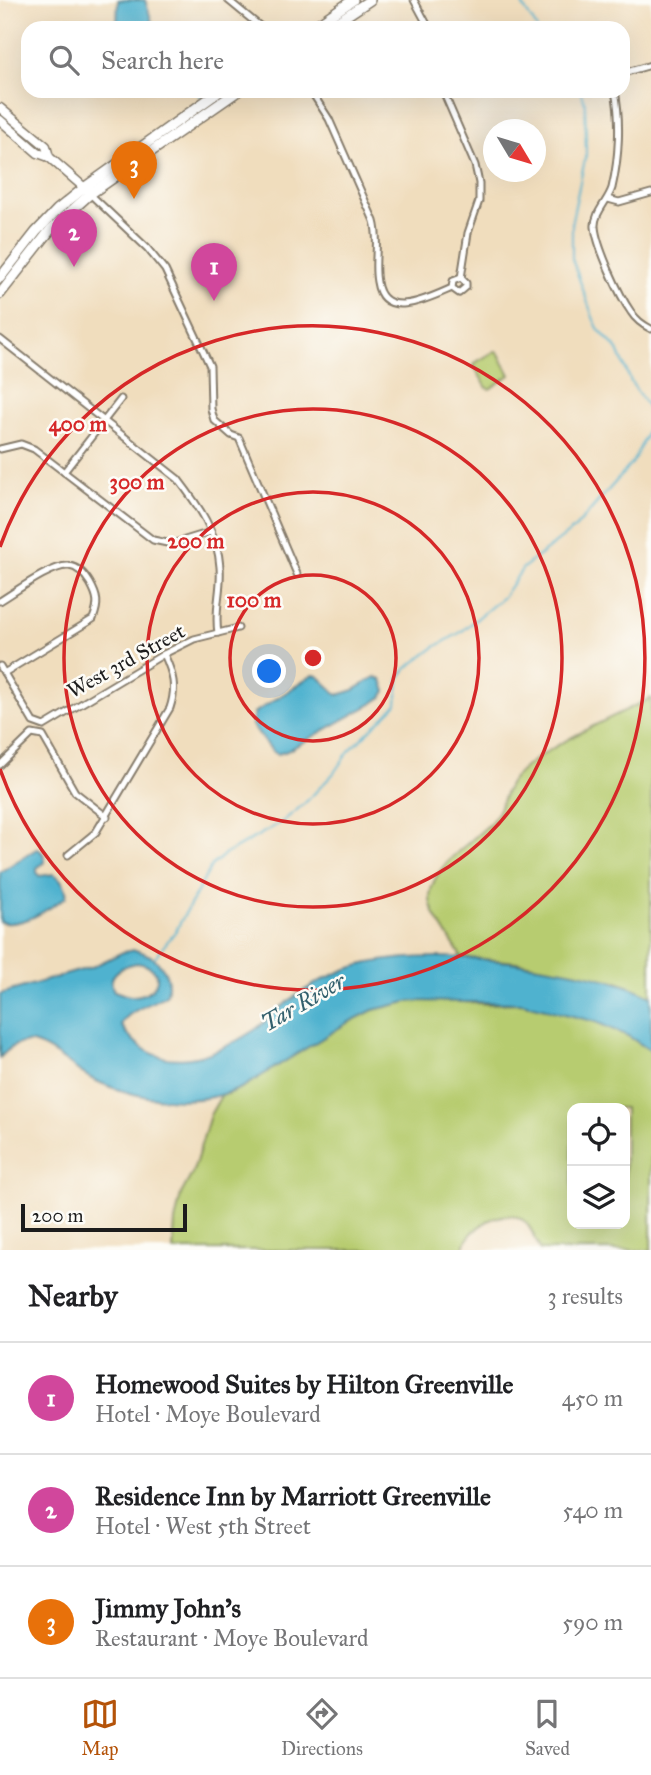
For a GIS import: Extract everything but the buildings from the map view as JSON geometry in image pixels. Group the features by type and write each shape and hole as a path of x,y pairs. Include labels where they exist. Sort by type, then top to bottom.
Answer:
{"main road":[{"path":"322,21 353,0"},
{"path":"338,21 370,0"},
{"path":"0,294 51,229 87,191 211,98"},
{"path":"0,278 57,210 226,98"}],"street":[{"path":"228,0 254,21"},
{"path":"414,0 425,21"},
{"path":"630,71 651,65"},
{"path":"315,98 328,119 374,221 377,232 376,282 382,293 392,302 405,305 452,288"},
{"path":"446,98 475,165 479,183 479,201 468,233 461,278"},
{"path":"616,98 619,115 612,187 595,225 600,248 631,313 640,323 651,329"},
{"path":"0,108 46,146 49,157"},
{"path":"0,120 38,153 49,157 87,191 147,248 165,270 210,366 211,409 214,420 231,435 239,438 297,574"},
{"path":"608,199 619,202 651,193"},
{"path":"452,288 453,281 461,278"},
{"path":"452,288 457,292 463,291 466,283 461,278"},
{"path":"0,339 178,479 200,506 211,532 220,569 215,615 218,633"},
{"path":"64,472 121,399"},
{"path":"0,449 21,444 34,449 153,540 172,544 211,532"},
{"path":"0,601 59,566 71,566 79,570 98,596 93,620 2,670"},
{"name":"West 3rd Street","path":"2,670 33,722 44,726 164,654 194,639 238,628"},
{"path":"68,855 87,841 107,817 170,708 175,695 174,677 164,654"},
{"path":"0,765 32,734 43,736 75,792 107,817"}],"green space":[{"path":"495,351 510,375 490,389 474,366"},
{"path":"651,698 651,996 619,982 518,962 461,957 430,902 433,884 446,863 491,822 510,783 525,767 578,734"},
{"path":"411,1001 522,1003 596,1022 628,1036 651,1051 651,1250 540,1250 527,1224 507,1215 497,1217 479,1227 471,1234 463,1250 173,1250 181,1194 193,1172 210,1115 222,1094 243,1087 373,1010"}],"water":[{"path":"118,0 145,0 152,21 117,21"},
{"path":"313,675 318,676 338,695 354,690 375,677 382,680 386,691 375,702 287,751 278,754 273,752 252,725 254,713"},
{"path":"38,848 44,855 45,862 37,868 39,876 57,876 65,887 66,897 26,920 0,922 0,872"},
{"name":"Tar River","path":"123,952 143,952 156,960 165,972 167,994 129,1015 121,1025 135,1042 151,1053 168,1058 203,1055 221,1048 256,1029 300,993 345,970 369,963 433,957 554,968 624,985 651,996 651,1051 628,1036 596,1022 522,1003 411,1001 373,1010 243,1087 207,1098 148,1097 110,1087 32,1043 14,1046 0,1058 0,994 92,967","holes":["137,963 154,970 157,976 157,982 148,992 131,996 114,991 112,980 117,972"]}],"waterway":[{"path":"519,0 532,21"},
{"path":"155,957 175,932 212,865 224,855 282,822 304,804 333,774 349,751 397,704 399,678 407,668 461,632 503,597 523,568 575,528 633,462 646,435 650,417 647,406 631,382 618,350 599,330 572,259 572,220 586,154 583,98"}],"place":[{"name":"Jimmy John's","path":"134,199"},
{"name":"Residence Inn by Marriott Greenville","path":"74,267"},
{"name":"Homewood Suites by Hilton Greenville","path":"214,301"}]}
